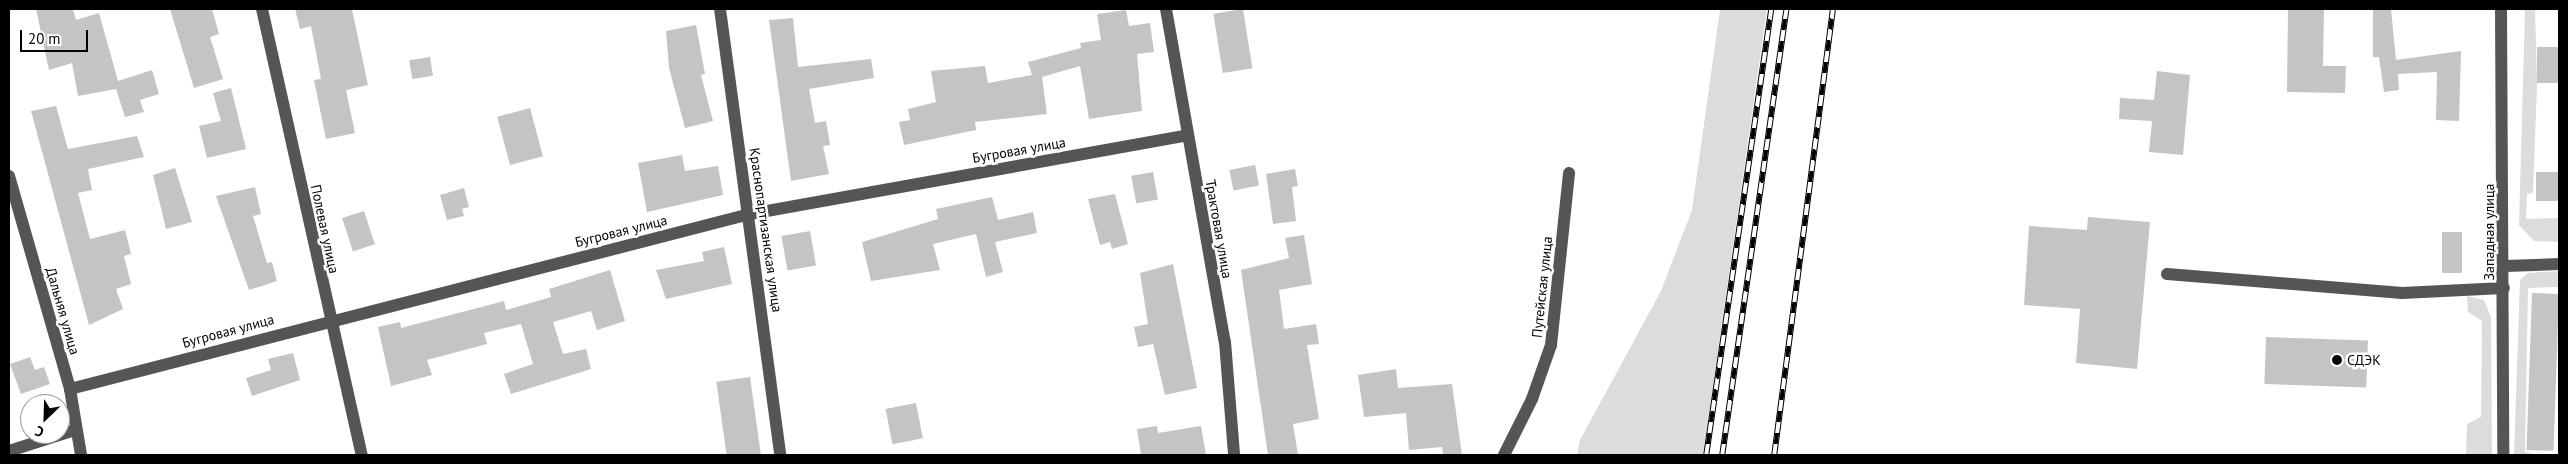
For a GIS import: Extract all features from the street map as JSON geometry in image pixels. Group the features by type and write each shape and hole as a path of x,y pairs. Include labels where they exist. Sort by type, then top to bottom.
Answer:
{"street":[{"name":"Полевая улица","path":"262,9 329,320 362,455"},
{"name":"Краснопартизанская улица","path":"720,9 750,214 780,455"},
{"name":"Трактовая улица","path":"1166,9 1225,342 1234,455"},
{"name":"Западная улица","path":"2501,9 2506,266 2504,288 2503,455"},
{"name":"Бугровая улица","path":"70,389 329,320 750,214 1187,135"},
{"name":"Путейская улица","path":"1504,455 1532,399 1551,345 1569,174"},
{"name":"Дальняя улица","path":"9,176 70,389 75,430 81,455"},
{"path":"2506,266 2559,264"},
{"path":"2167,274 2402,293 2504,288"},
{"path":"9,451 75,430"}],"shaded area":[{"path":"1720,9 1767,9 1703,455 1577,455 1580,440 1661,291 1692,210"},
{"path":"2525,9 2535,9 2537,85 2533,193 2527,194 2526,219 2559,218 2559,242 2534,241 2519,225"},
{"path":"2559,271 2559,287 2528,288 2525,452 2538,455 2514,455 2520,280 2528,273"},
{"path":"2467,296 2484,300 2491,317 2492,455 2466,455 2467,424 2481,417 2482,321 2468,312"}],"building":[{"path":"36,9 73,9 76,20 99,13 118,81 152,70 159,94 140,100 144,112 125,117 116,89 78,96 72,63 49,70"},
{"path":"170,9 212,9 219,34 210,37 223,79 194,88"},
{"path":"295,9 352,9 368,85 346,90 355,133 326,139 314,80 321,79 311,26 300,29"},
{"path":"1243,9 1252,68 1223,73 1213,14"},
{"path":"2288,9 2324,9 2323,66 2346,66 2345,93 2287,92"},
{"path":"2373,9 2391,9 2396,60 2461,51 2459,121 2436,120 2437,72 2398,74 2399,90 2384,92 2379,57 2373,57"},
{"path":"1126,10 1129,26 1150,23 1154,52 1137,54 1142,111 1089,119 1080,66 1042,77 1047,114 975,122 976,130 904,145 899,122 910,120 908,109 936,102 931,71 985,66 988,83 1032,75 1028,62 1081,48 1080,43 1101,40 1097,14"},
{"path":"793,18 798,67 871,59 874,78 809,89 815,123 826,121 830,145 823,146 829,174 791,181 769,20"},
{"path":"696,25 705,74 701,75 713,121 685,128 669,68 666,31"},
{"path":"2537,47 2559,47 2559,83 2537,83"},
{"path":"430,57 433,76 412,79 409,60"},
{"path":"2157,71 2190,75 2183,155 2149,152 2152,121 2119,119 2120,98 2154,100"},
{"path":"231,88 246,149 207,158 199,126 221,121 213,93"},
{"path":"56,106 68,149 137,136 144,157 88,169 92,190 78,193 90,239 125,230 131,254 124,256 131,284 116,289 123,309 89,325 31,111"},
{"path":"530,108 543,156 510,165 497,117"},
{"path":"682,155 685,171 718,166 723,195 647,212 638,163"},
{"path":"1255,165 1259,186 1233,191 1229,170"},
{"path":"175,168 192,222 166,229 153,175"},
{"path":"1295,169 1298,186 1292,187 1296,221 1273,224 1266,174"},
{"path":"1153,172 1158,200 1136,203 1131,176"},
{"path":"2536,172 2558,172 2558,201 2536,201"},
{"path":"255,187 261,214 253,216 267,263 272,262 277,281 249,290 216,196"},
{"path":"464,188 469,207 462,209 464,216 447,220 440,195"},
{"path":"1115,194 1128,244 1112,249 1110,242 1100,245 1088,199"},
{"path":"992,197 998,220 1033,212 1037,233 995,242 1003,272 986,277 976,234 933,244 940,270 871,281 862,242 938,219 936,209"},
{"path":"364,211 375,244 353,251 342,218"},
{"path":"2088,217 2150,222 2137,369 2076,363 2080,309 2024,305 2029,226 2087,230"},
{"path":"810,231 816,265 788,271 781,236"},
{"path":"2442,232 2462,232 2462,273 2442,273"},
{"path":"1304,235 1312,284 1279,290 1284,329 1316,324 1319,344 1307,345 1319,419 1293,424 1298,455 1268,455 1241,270 1289,258 1285,238"},
{"path":"724,247 732,284 666,299 656,270 704,261 702,252"},
{"path":"1173,264 1197,388 1165,395 1153,344 1138,347 1134,327 1148,324 1140,273"},
{"path":"610,270 625,321 597,330 591,311 553,322 563,354 586,349 591,369 511,394 504,374 533,364 521,324 484,333 487,344 427,360 432,375 391,386 378,327 400,322 401,328 504,301 506,310 551,297 549,289"},
{"path":"2532,293 2559,294 2554,451 2527,450"},
{"path":"2266,337 2368,341 2366,388 2264,384"},
{"path":"293,353 300,380 252,396 246,378 271,370 268,359"},
{"path":"30,357 35,370 44,367 50,384 21,394 10,364"},
{"path":"1396,369 1398,388 1452,384 1462,455 1443,455 1442,447 1409,450 1406,413 1364,417 1358,375"},
{"path":"750,377 761,455 727,455 716,382"},
{"path":"916,403 923,438 892,444 886,409"},
{"path":"1157,426 1158,433 1201,426 1206,455 1141,455 1137,429"}],"railway":[{"path":"1706,455 1771,9"},
{"path":"1722,455 1786,9"},
{"path":"1774,455 1833,9"}],"place":[{"name":"СДЭК","path":"2337,360"}]}
